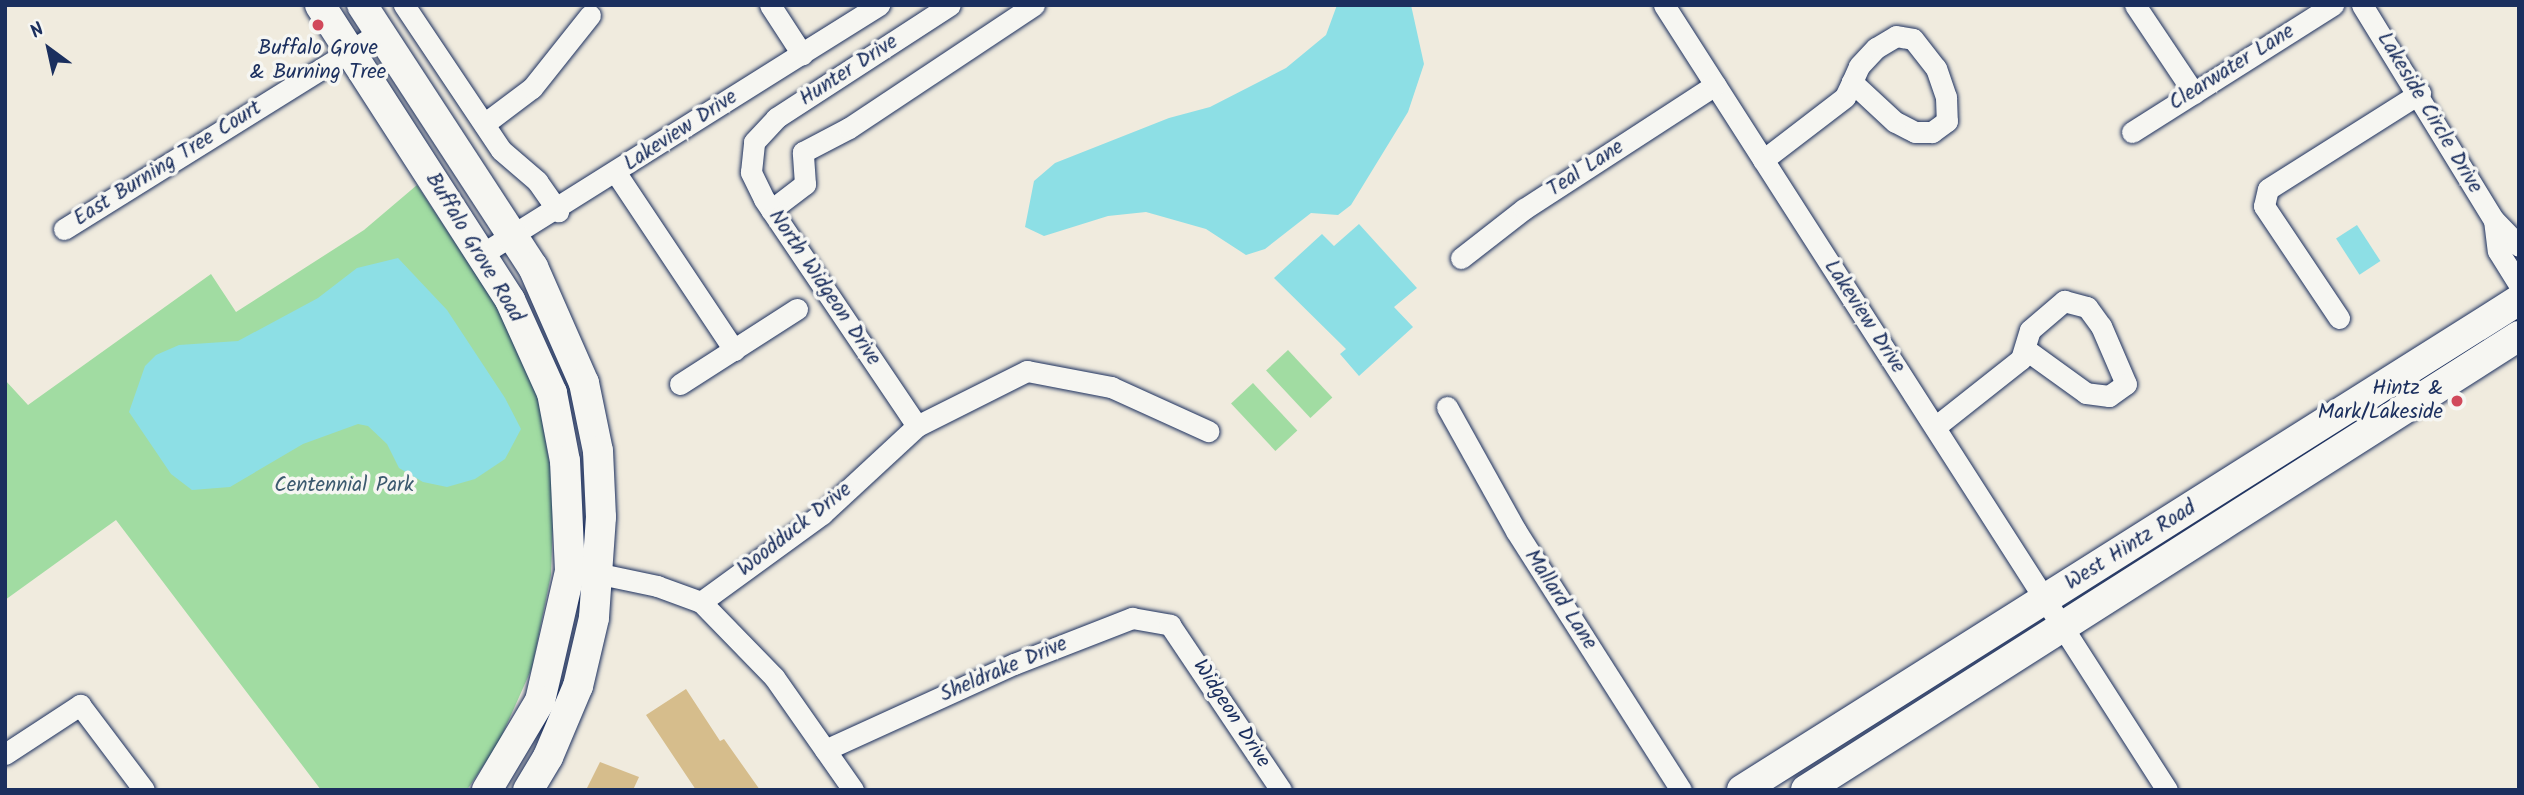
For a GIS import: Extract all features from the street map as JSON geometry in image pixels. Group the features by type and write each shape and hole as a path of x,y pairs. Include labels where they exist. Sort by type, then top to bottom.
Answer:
{"main road":[{"name":"Buffalo Grove Road","path":"320,5 510,300 552,393 584,571 540,701 487,790"},
{"name":"Buffalo Grove Road","path":"362,5 513,236 555,311 584,383 598,451 584,571 578,686 548,757 527,790"},
{"name":"West Hintz Road","path":"1742,790 2519,300"},
{"name":"West Hintz Road","path":"1806,790 2519,336"}],"street":[{"path":"404,5 501,150 537,181 558,211"},
{"path":"770,5 802,54"},
{"name":"Lakeview Drive","path":"482,254 558,211 880,5"},
{"name":"Hunter Drive","path":"754,142 776,118 950,5"},
{"path":"771,210 805,184 803,152 849,128 1034,5"},
{"name":"Lakeview Drive","path":"1664,5 2167,790"},
{"path":"2135,5 2194,93"},
{"name":"Clearwater Lane","path":"2132,132 2333,5"},
{"name":"Lakeside Circle Drive","path":"2362,5 2420,93 2494,220 2519,246"},
{"path":"484,124 532,88 590,15"},
{"name":"East Burning Tree Court","path":"64,229 379,33"},
{"path":"1763,160 1845,97 1852,82 1876,48 1896,36 1913,38 1936,68 1946,97 1947,121 1932,132 1915,132 1895,122 1852,82"},
{"name":"Teal Lane","path":"1461,258 1524,209 1715,85"},
{"path":"2339,317 2264,206 2268,189 2420,93"},
{"name":"North Widgeon Drive","path":"754,142 751,172 771,210 917,426"},
{"path":"616,173 734,351"},
{"name":"Lakeside Circle Drive","path":"2494,220 2498,251 2519,285"},
{"path":"1934,427 2021,359 2030,330 2048,310 2064,301 2087,307 2101,326 2126,384 2109,396 2086,393 2025,349"},
{"path":"680,384 797,309"},
{"name":"Woodduck Drive","path":"701,602 822,514 917,426 1027,371 1111,387 1208,431"},
{"name":"Mallard Lane","path":"1447,407 1516,531 1681,790"},
{"path":"584,571 701,602 774,677 853,790"},
{"name":"Sheldrake Drive","path":"825,750 1014,664 1132,618 1170,625 1181,639"},
{"name":"Widgeon Drive","path":"1181,639 1281,790"},
{"path":"5,754 80,705 144,790"}],"green space":[{"name":"Centennial Park","path":"417,185 496,305 536,387 554,489 551,575 532,668 498,744 467,790 321,790 116,520 5,600 5,380 28,405 211,274 236,312 364,230"},
{"path":"1288,350 1332,398 1310,418 1266,370"},
{"path":"1253,383 1297,431 1275,451 1231,403"}],"water":[{"path":"1337,5 1411,5 1424,64 1408,112 1351,205 1338,215 1311,213 1265,249 1246,255 1206,229 1146,212 1108,216 1044,236 1025,227 1034,181 1055,163 1169,118 1210,107 1286,68 1326,35"},
{"path":"1359,224 1417,288 1394,307 1413,327 1359,376 1340,354 1346,349 1274,278 1322,234 1334,246"},
{"path":"2357,225 2380,261 2359,275 2336,239"},
{"path":"398,258 447,310 505,398 521,429 505,459 475,479 447,487 423,482 399,468 387,444 368,426 358,424 303,444 230,487 192,490 171,474 129,412 145,366 156,355 179,345 238,341 318,298 357,268"}],"building":[{"path":"686,689 720,741 724,739 760,790 696,790 646,715"},
{"path":"600,762 639,777 633,790 586,790"}],"place":[{"name":"Buffalo Grove & Burning Tree","path":"318,25"},
{"name":"Hintz & Mark/Lakeside","path":"2457,401"}]}
